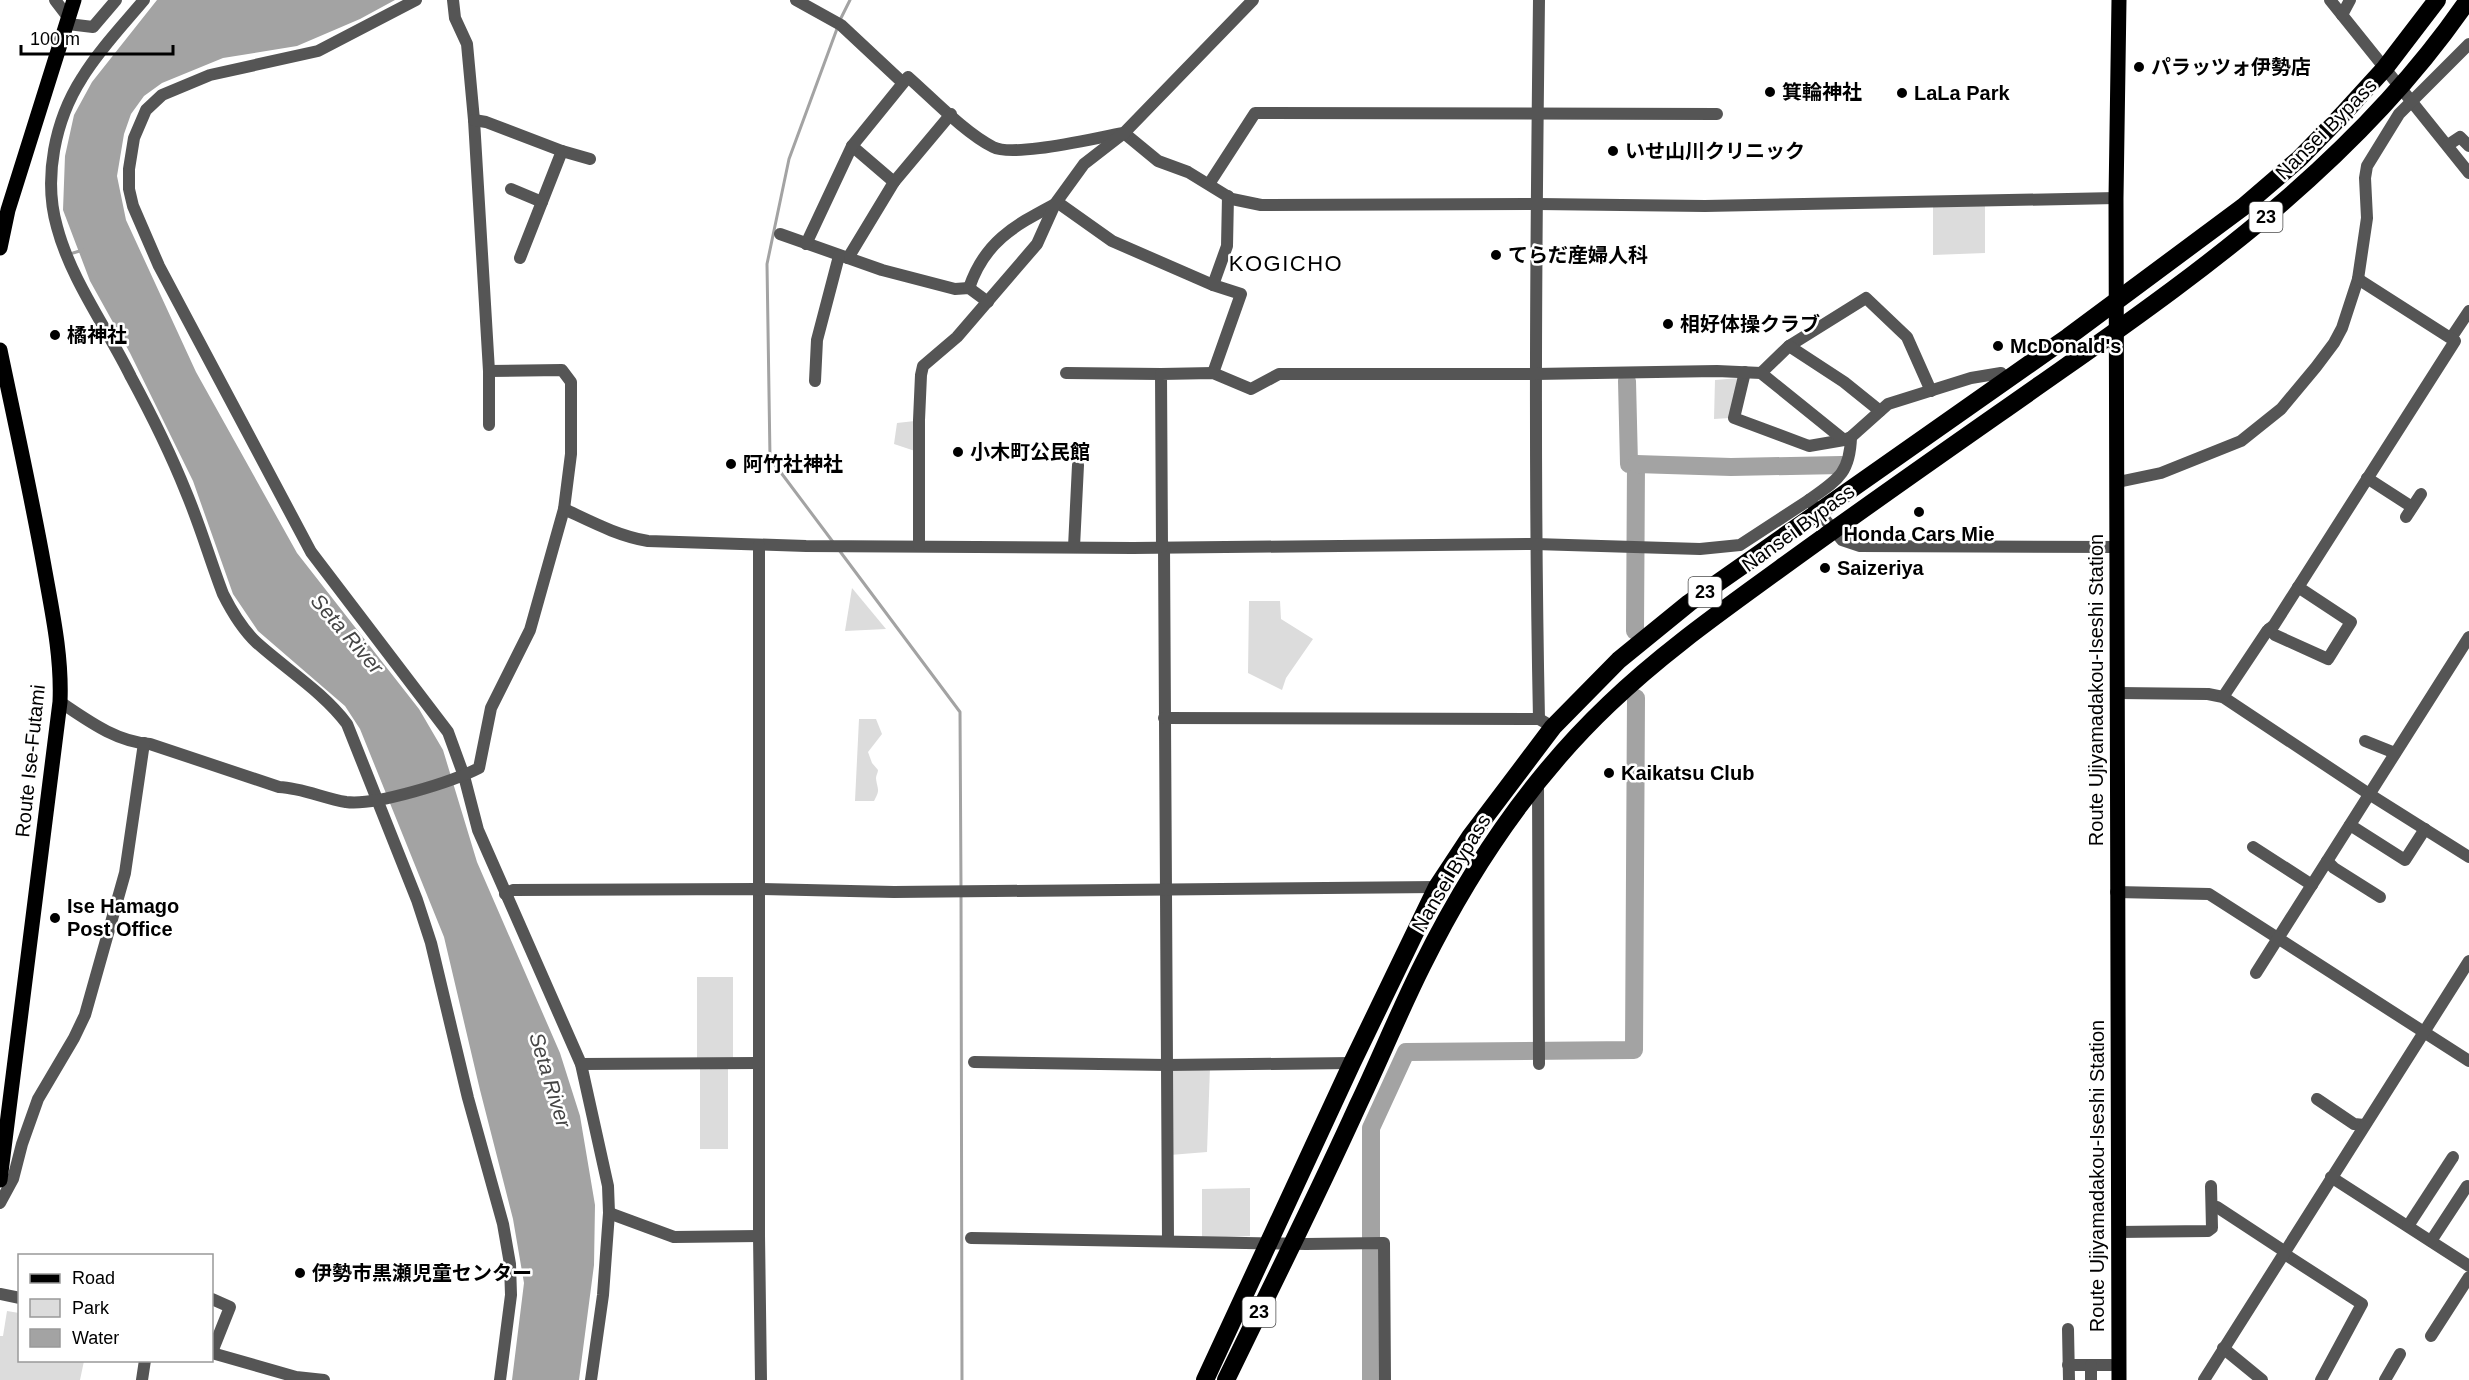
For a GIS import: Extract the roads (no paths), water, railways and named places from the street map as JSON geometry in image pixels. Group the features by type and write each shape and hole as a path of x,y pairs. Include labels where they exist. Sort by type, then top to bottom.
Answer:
{"highway":[{"name":"Nansei Bypass","path":"1205,1380 1352,1063 1437,887 1546,723 1649,635 1760,552 1814,506 2116,302 2244,207 2299,159 2385,68 2437,0"},
{"name":"Nansei Bypass","path":"1226,1380 1422,966 1466,885 1498,836 1579,733 1656,662 1833,531 2117,332 2250,230 2306,183 2400,87 2468,0"}],"main road":[{"path":"1,239 74,0"},
{"name":"Route Ujiyamadakou-Iseshi Station","path":"2119,0 2116,198 2119,1380"},
{"name":"Route Ise-Futami","path":"0,350 34,513 61,673 60,702 0,1180"}],"street":[{"path":"56,0 68,21 93,27 116,0"},
{"path":"144,0 82,77 63,118 52,168 56,225 83,288 130,374 177,469 222,594 232,613 256,642 340,715 355,741 376,801 417,900 431,943 468,1098 503,1224 510,1264 511,1295 500,1380"},
{"path":"416,0 318,51 210,75 162,96 146,110 139,123 130,154 129,189 133,206 159,266 311,552 448,732 478,830 565,1023 581,1064 608,1186 609,1213 603,1294 591,1380"},
{"path":"453,0 455,18 467,44 474,120 489,371 489,425"},
{"path":"796,0 839,23 902,82"},
{"path":"919,546 923,366 957,337 1037,244 1056,203 1084,164 1124,133 1253,0"},
{"path":"1164,718 1546,723 1535,544 1539,0"},
{"path":"2330,0 2469,172"},
{"path":"2342,15 2350,0"},
{"path":"2118,483 2161,473 2241,441 2281,409 2334,343 2349,311 2358,279 2367,218 2365,178 2367,166 2399,114 2469,44"},
{"path":"806,244 852,146 908,77 975,136 995,148 1016,151 1124,133 1158,161 1188,172 1232,199 1261,206 1538,204 1705,206 2116,198"},
{"path":"1209,184 1255,113 1717,114"},
{"path":"815,381 817,340 843,257 894,182 951,114"},
{"path":"474,120 486,122 562,152 590,159"},
{"path":"2448,146 2460,137 2469,146"},
{"path":"852,146 894,182"},
{"path":"520,258 562,152"},
{"path":"511,189 542,202"},
{"path":"1213,285 1227,246 1228,196"},
{"path":"1056,203 1112,241 1213,285 1240,294 1213,373"},
{"path":"969,288 974,273 993,245 1013,226 1056,203"},
{"path":"780,234 843,257 956,289 969,288 988,302"},
{"path":"2223,697 2274,625 2455,341 2358,279"},
{"path":"1761,373 1790,346 1866,298 1907,337 1931,391"},
{"path":"2451,339 2469,311"},
{"path":"1790,346 1844,382 1880,411"},
{"path":"60,702 110,732 138,744 144,743 279,787 345,802 376,801 463,776 479,768 491,708 530,630 564,508 571,454 571,382 567,374 562,370 489,371"},
{"path":"564,508 630,538 648,542 806,546 1074,547 1535,544 1700,549 1740,545 1814,506 1840,477 1850,457 1847,439 1761,373 1717,370 1535,374 1280,374 1251,389 1213,373 1066,373"},
{"path":"1745,372 1734,418 1809,446 1847,439 1888,404 1971,378 2001,373"},
{"path":"1161,374 1168,1240"},
{"path":"1074,547 1078,465"},
{"path":"2367,478 2409,512 2421,494"},
{"path":"1814,506 1842,540 1860,546 2118,547"},
{"path":"759,545 758,1063 761,1380"},
{"path":"2269,629 2275,635 2328,658 2351,622 2298,587"},
{"path":"2256,973 2469,637"},
{"path":"2118,693 2208,694 2223,697 2469,857"},
{"path":"2364,741 2395,753"},
{"path":"0,1203 13,1179 22,1143 38,1099 85,1015 125,873 144,743"},
{"path":"1538,783 1539,1064"},
{"path":"2350,825 2405,860 2425,829"},
{"path":"2253,847 2312,885"},
{"path":"2328,861 2334,868 2380,897"},
{"path":"505,894 513,890 972,891 1437,887"},
{"path":"2116,892 2209,894 2469,1061"},
{"path":"2204,1380 2469,961"},
{"path":"974,1062 1167,1065 1352,1063"},
{"path":"581,1064 758,1063"},
{"path":"2317,1099 2354,1124 2364,1125"},
{"path":"2408,1227 2454,1157"},
{"path":"2331,1177 2469,1266"},
{"path":"2118,1232 2208,1231 2212,1228 2211,1186"},
{"path":"2431,1241 2467,1186"},
{"path":"2212,1207 2217,1207 2362,1304 2321,1380"},
{"path":"609,1213 674,1237 759,1236"},
{"path":"971,1238 1292,1244 1384,1243 1385,1380"},
{"path":"2431,1336 2469,1277"},
{"path":"0,1294 18,1298"},
{"path":"213,1299 230,1307 213,1350"},
{"path":"2068,1329 2069,1380"},
{"path":"2223,1348 2262,1380"},
{"path":"213,1352 296,1377 324,1380"},
{"path":"2385,1380 2400,1354"},
{"path":"142,1380 145,1362"},
{"path":"2068,1365 2111,1365"},
{"path":"2091,1365 2091,1380"}],"water":[{"name":"Seta River","path":"157,0 395,0 360,19 297,46 223,58 162,83 144,96 131,114 124,134 117,176 126,220 196,372 297,553 419,709 443,750 477,862 560,1053 580,1116 595,1205 594,1265 579,1380 512,1380 524,1283 513,1219 444,937 360,729 345,706 258,631 233,594 193,481 130,353 90,281 63,210 65,156 74,115 92,82"}],"waterway":[{"path":"840,20 850,0"},
{"path":"833,542 770,458 767,264 789,159 838,26"},
{"path":"73,253 83,250"},
{"path":"1627,381 1629,464 1636,464 1635,631"},
{"path":"1636,464 1731,467 1842,465"},
{"path":"839,550 960,712 961,887"},
{"path":"1371,1380 1371,1128 1406,1052 1634,1050 1636,698"},
{"path":"961,893 962,1380"}],"place":[{"name":"パラッツォ伊勢店","path":"2139,67"},
{"name":"箕輪神社","path":"1770,92"},
{"name":"LaLa Park","path":"1902,93"},
{"name":"いせ山川クリニック","path":"1613,151"},
{"name":"てらだ産婦人科","path":"1496,255"},
{"name":"相好体操クラブ","path":"1668,324"},
{"name":"橘神社","path":"55,335"},
{"name":"McDonald's","path":"1998,346"},
{"name":"小木町公民館","path":"958,452"},
{"name":"阿竹社神社","path":"731,464"},
{"name":"Honda Cars Mie","path":"1919,512"},
{"name":"Saizeriya","path":"1825,568"},
{"name":"Kaikatsu Club","path":"1609,773"},
{"name":"Ise Hamago Post Office","path":"55,918"},
{"name":"伊勢市黒瀬児童センター","path":"300,1273"}],"district":[{"name":"KOGICHO","path":"1286,263"}]}
